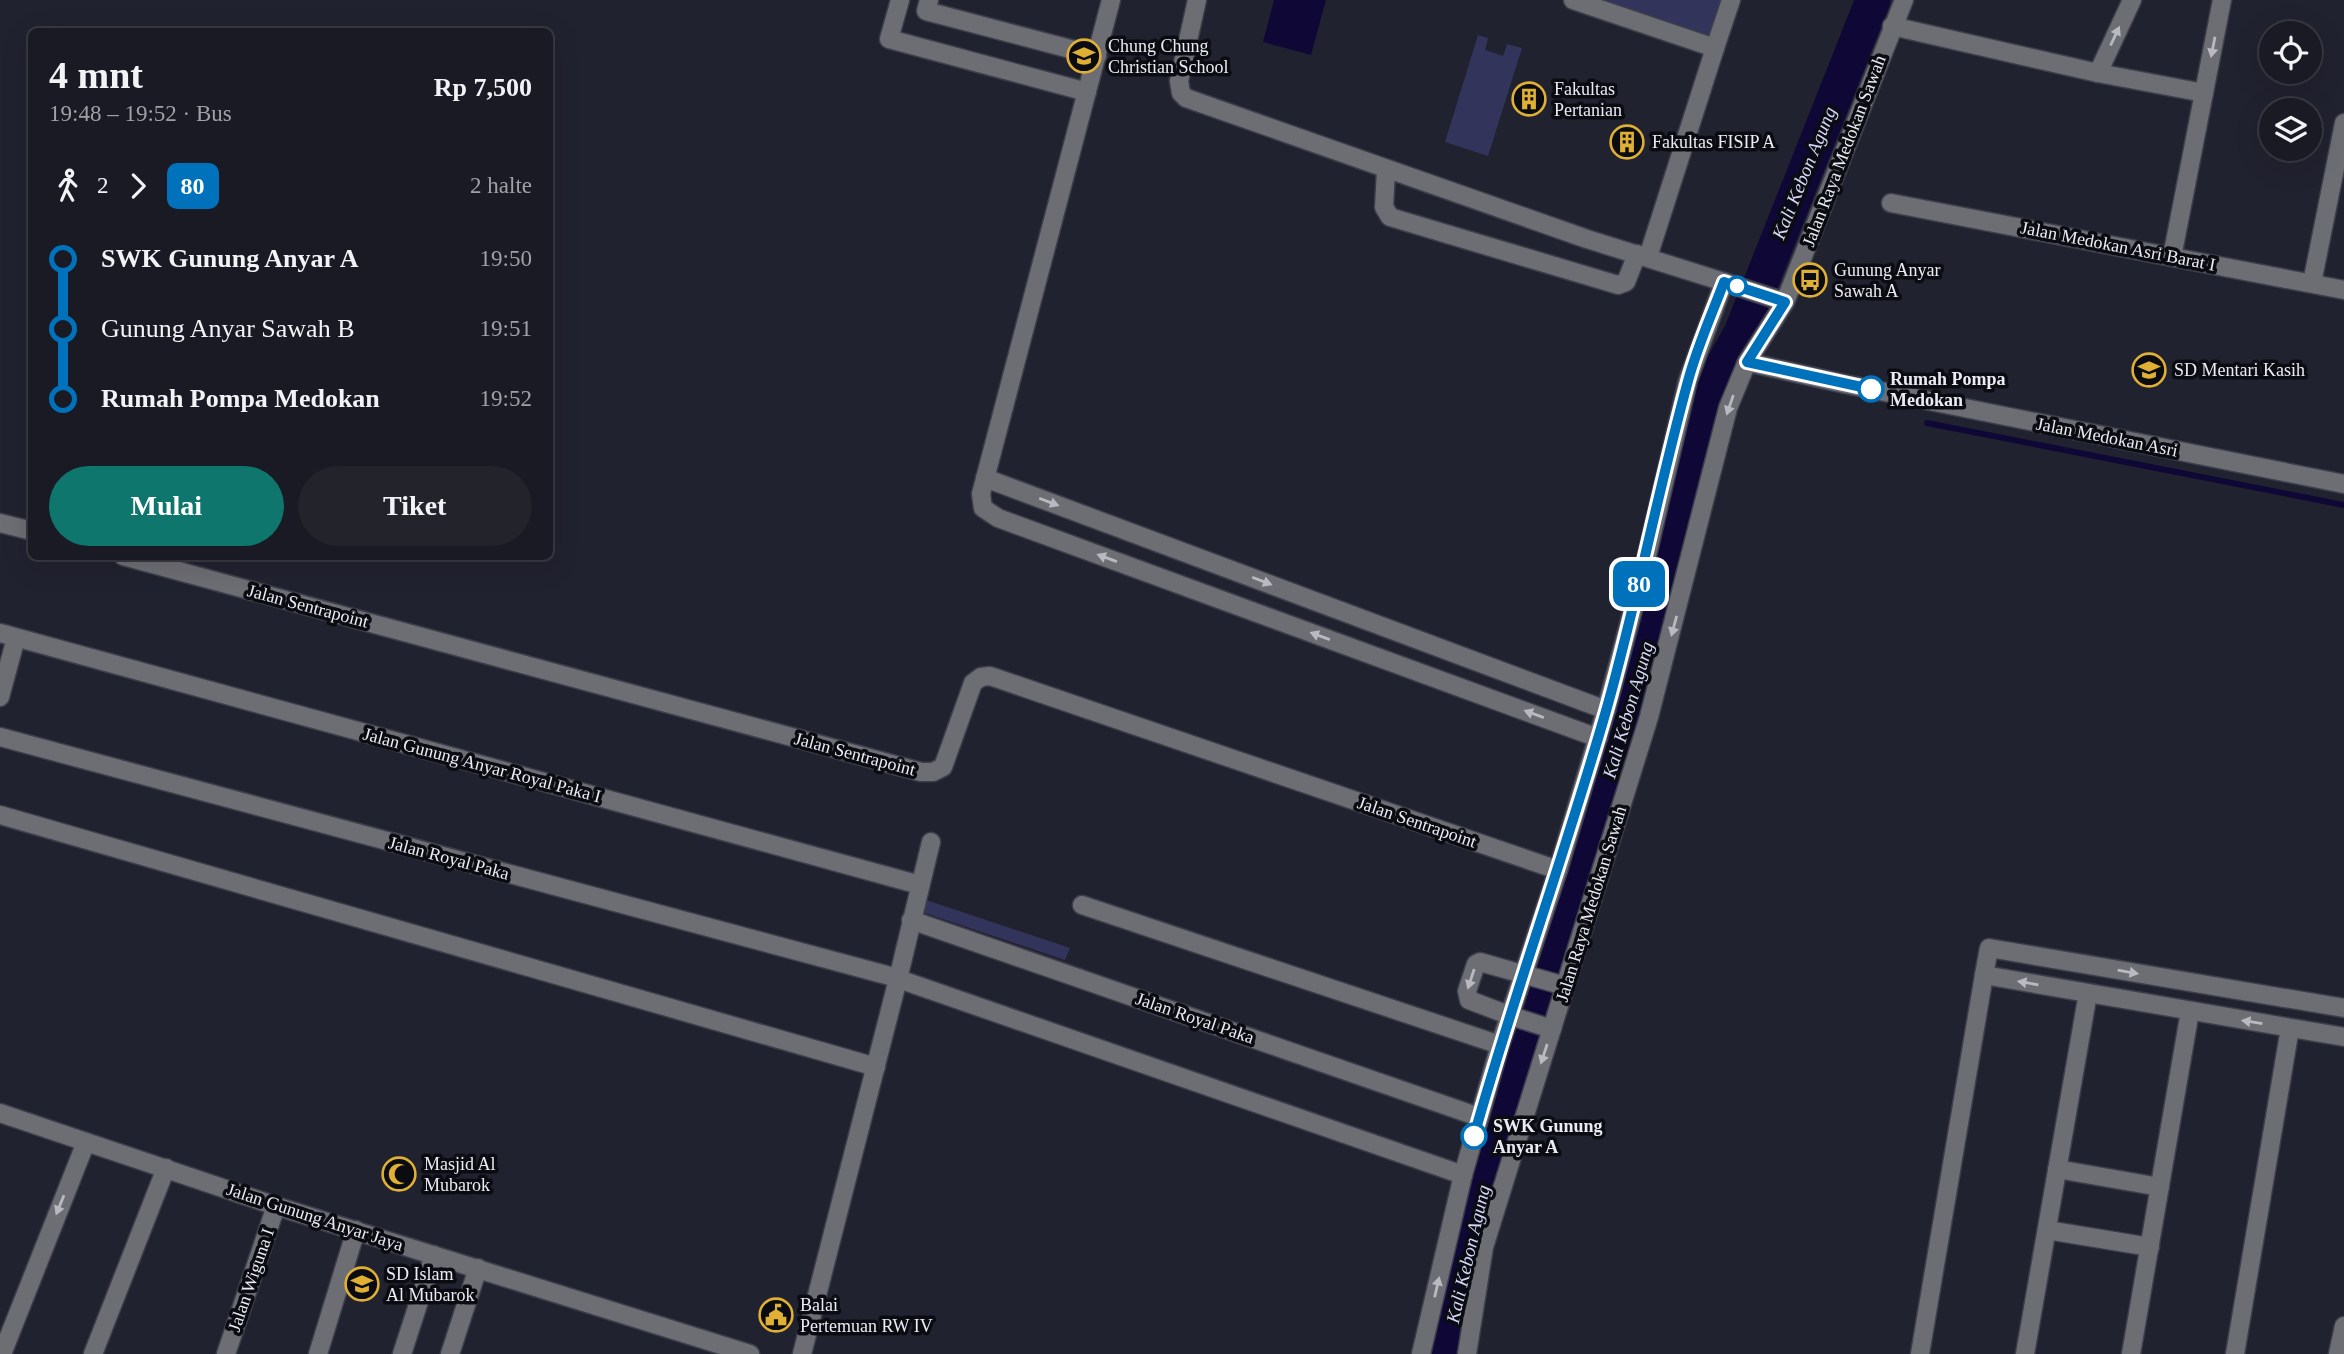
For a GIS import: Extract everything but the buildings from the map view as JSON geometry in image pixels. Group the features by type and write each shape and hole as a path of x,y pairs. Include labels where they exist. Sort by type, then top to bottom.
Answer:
{"street":[{"path":"900,0 889,40 1087,92"},
{"path":"929,0 926,10 1097,56"},
{"path":"1111,0 985,478 981,494 983,509 998,518 1598,738"},
{"path":"1197,0 1179,81 1184,96 1386,170 1587,239 1778,300"},
{"path":"1573,0 1715,48"},
{"path":"1386,170 1384,207 1390,216 1618,285 1623,284 1643,255 1731,0"},
{"name":"Jalan Raya Medokan Sawah","path":"1466,1354 1484,1247 1561,985 1649,717 1728,408 1778,300 1903,0"},
{"path":"2098,73 2132,0"},
{"path":"2172,257 2222,0"},
{"path":"1892,26 2098,73 2204,93"},
{"path":"2312,283 2344,123"},
{"name":"Jalan Medokan Asri Barat I","path":"1891,203 2344,290"},
{"path":"1421,1354 1479,1117 1500,1045 1515,1018 1606,710 1643,572 1688,380 1730,284"},
{"name":"Jalan Medokan Asri","path":"1747,362 2344,484"},
{"path":"985,478 1606,710"},
{"path":"0,523 28,530"},
{"name":"Jalan Sentrapoint","path":"139,560 921,772 933,772 943,767 973,683 981,677 990,677 1558,870"},
{"path":"0,697 23,639"},
{"name":"Jalan Gunung Anyar Royal Paka I","path":"23,639 920,884"},
{"name":"Jalan Royal Paka","path":"0,737 898,979 1463,1175"},
{"path":"0,815 876,1067"},
{"path":"802,1354 898,979 930,842"},
{"path":"1082,905 1500,1045"},
{"name":"Jalan Royal Paka","path":"911,920 1479,1117"},
{"path":"1920,1354 1989,948 2344,1008"},
{"path":"1550,1028 1515,1018 1468,998 1466,991 1473,970 1480,962 1561,985"},
{"path":"1984,975 2344,1037"},
{"path":"2025,1354 2088,993"},
{"path":"2132,1354 2190,1011"},
{"path":"2235,1354 2290,1028"},
{"name":"Jalan Gunung Anyar Jaya","path":"0,1113 276,1206 478,1268 702,1347 750,1354"},
{"path":"2,1354 86,1142"},
{"path":"93,1354 166,1168"},
{"path":"2057,1169 2160,1187"},
{"name":"Jalan Wiguna I","path":"226,1354 276,1206"},
{"path":"318,1354 356,1230"},
{"path":"2047,1230 2150,1247"},
{"path":"402,1354 434,1255"},
{"path":"450,1354 478,1268"},
{"path":"2339,1354 2344,1326"}],"shaded area":[{"path":"1274,0 1326,0 1311,55 1263,42"},
{"path":"1573,0 1731,0 1715,48"},
{"path":"1478,35 1488,38 1485,50 1503,56 1507,44 1522,48 1488,156 1445,142"},
{"path":"926,900 1070,948 1065,960 922,912"}],"waterway":[{"name":"Kali Kebon Agung","path":"1446,1354 1470,1223 1635,692 1684,497 1719,372 1741,333 1873,0"},
{"path":"1927,423 2344,505"}],"bus line":[{"name":"80","path":"1474,1136 1500,1045 1550,896 1598,738 1643,572 1688,380 1724,282 1785,302 1747,362 1871,389"}],"place":[{"name":"Chung Chung Christian School","path":"1084,56"},
{"name":"Fakultas Pertanian","path":"1529,99"},
{"name":"Fakultas FISIP A","path":"1627,142"},
{"name":"Gunung Anyar Sawah A","path":"1810,280"},
{"name":"SD Mentari Kasih","path":"2149,370"},
{"name":"Rumah Pompa Medokan","path":"1871,389"},
{"name":"SWK Gunung Anyar A","path":"1474,1136"},
{"name":"Masjid Al Mubarok","path":"399,1174"},
{"name":"SD Islam Al Mubarok","path":"362,1284"},
{"name":"Balai Pertemuan RW IV","path":"776,1315"}]}
